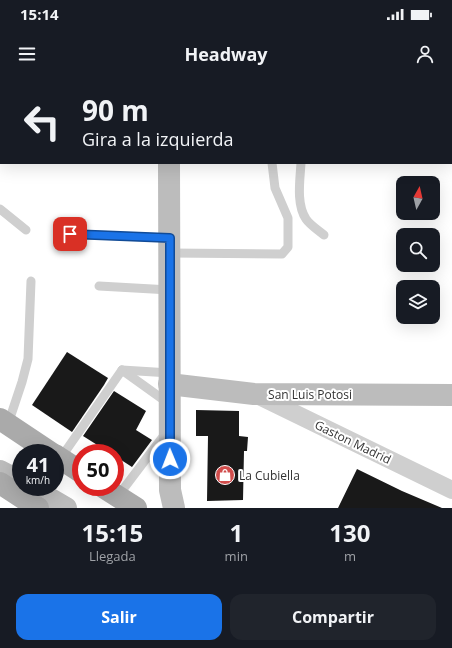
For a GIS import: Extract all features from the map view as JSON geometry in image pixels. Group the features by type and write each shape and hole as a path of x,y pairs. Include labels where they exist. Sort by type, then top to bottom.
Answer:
{"main road":[{"path":"169,164 169,504"},
{"name":"San Luis Potosi","path":"169,387 254,394 452,395"},
{"path":"4,422 37,444"},
{"path":"0,471 12,477"},
{"path":"0,483 38,508"},
{"path":"45,496 66,508"},
{"path":"117,496 136,508"}],"street":[{"name":"Gaston Madrid","path":"254,394 452,490"}],"lane":[{"path":"70,234 170,246 282,254 288,247 288,218 275,188 272,164"},
{"path":"301,164 300,200 302,213 306,220 324,235"},
{"path":"0,209 26,230"},
{"path":"4,422 22,382 27,364 31,281"},
{"path":"99,286 170,290"},
{"path":"122,370 169,387"},
{"path":"122,370 169,387"},
{"path":"64,444 122,370"},
{"path":"124,478 169,428"}],"building":[{"path":"67,352 108,378 72,432 32,405"},
{"path":"114,391 146,411 136,430 152,440 132,467 124,462 124,444 96,444 83,436"},
{"name":"La Cubiella","path":"196,410 239,411 239,436 248,437 247,451 244,451 243,500 207,501 208,436 196,436"},
{"path":"357,469 402,491 442,508 338,508"}],"place":[{"name":"La Cubiella","path":"225,475"}],"route":[{"path":"70,234 170,238 170,459"}]}
